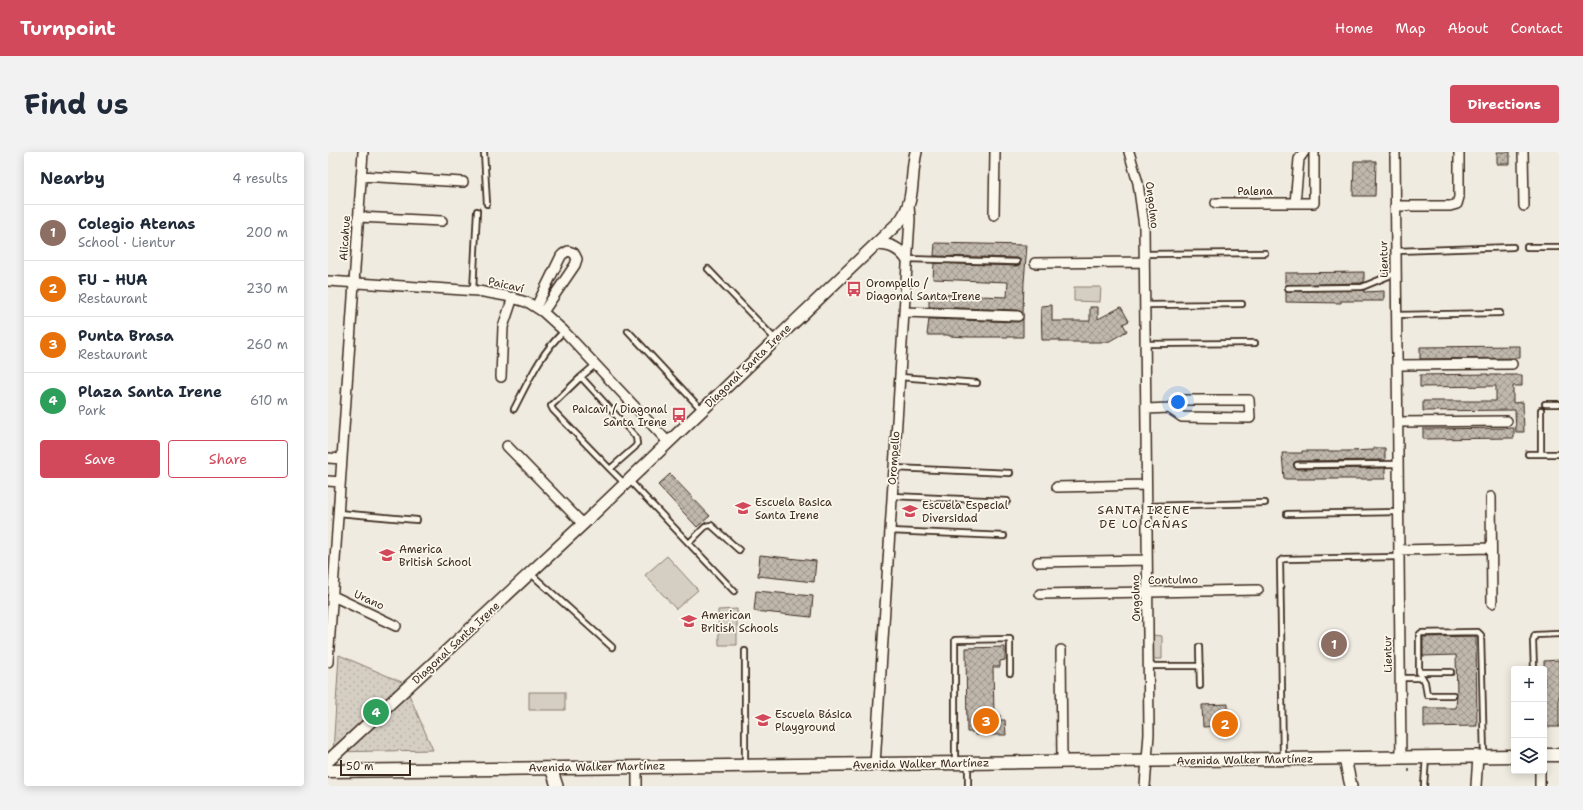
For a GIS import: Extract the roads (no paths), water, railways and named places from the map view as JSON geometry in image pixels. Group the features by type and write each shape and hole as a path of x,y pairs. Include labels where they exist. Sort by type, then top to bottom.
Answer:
{"main road":[{"path":"1547,755 1559,755"},
{"name":"Avenida Walker Martínez","path":"328,771 1511,756"}],"street":[{"name":"Alicahue","path":"328,662 362,152"},
{"name":"Orompello","path":"875,764 910,219 909,206 916,152"},
{"path":"994,215 995,152"},
{"name":"Ongolmo","path":"1129,152 1141,200 1144,222 1149,739 1145,786"},
{"path":"1295,203 1299,159 1304,152"},
{"name":"Palena","path":"1216,203 1314,203 1314,152"},
{"name":"Lientur","path":"1395,152 1401,758"},
{"path":"1395,206 1452,206 1457,204 1459,200 1459,152"},
{"path":"1523,152 1524,206"},
{"path":"361,176 463,182"},
{"name":"Diagonal Santa Irene","path":"328,761 583,524 776,340 899,222 909,206"},
{"path":"358,217 442,221"},
{"path":"876,244 892,246 900,251 907,259"},
{"path":"568,251 574,253 577,259 575,265 539,310 561,256 568,251"},
{"path":"1035,263 1144,258"},
{"name":"Paicaví","path":"328,281 473,291 513,297 539,310 564,331 668,442"},
{"path":"501,377 503,326 513,297"},
{"path":"904,312 1018,316"},
{"path":"1397,365 1512,364"},
{"path":"1146,410 1169,408 1183,400 1249,400 1250,418 1182,417 1169,408"},
{"path":"1398,422 1507,421"},
{"path":"507,446 583,524"},
{"path":"328,458 342,459"},
{"path":"328,481 340,482"},
{"path":"1057,487 1146,485"},
{"path":"1491,497 1492,603"},
{"path":"1399,554 1491,548"},
{"path":"1038,562 1147,560"},
{"name":"Contulmo","path":"1040,594 1258,590"},
{"name":"Urano","path":"333,596 396,626"},
{"path":"1061,650 1062,762"},
{"path":"1476,786 1481,756"},
{"path":"1345,758 1351,786"},
{"path":"637,767 637,786"},
{"path":"551,768 558,786"},
{"path":"1540,774 1540,786"}],"lane":[{"path":"484,152 487,204"},
{"path":"473,291 477,211"},
{"path":"1527,247 1559,246"},
{"path":"1396,251 1513,247"},
{"path":"1144,258 1266,253"},
{"path":"907,259 1017,262"},
{"path":"708,269 776,340"},
{"path":"1288,288 1362,287 1396,273"},
{"path":"1145,305 1242,304"},
{"path":"1397,315 1500,313"},
{"path":"514,409 541,358 555,339 564,331"},
{"path":"628,331 702,410"},
{"path":"1145,344 1255,343"},
{"path":"595,365 554,402 551,406 552,410 610,469 627,482 689,543 734,590"},
{"path":"582,377 636,437 637,444 610,469"},
{"path":"900,377 977,383"},
{"path":"1545,404 1559,404"},
{"path":"1541,410 1541,454"},
{"path":"1528,454 1559,454"},
{"path":"1297,465 1398,464"},
{"path":"894,468 1010,473"},
{"path":"892,496 1007,501"},
{"path":"1147,506 1265,503"},
{"path":"1286,514 1399,512"},
{"path":"338,513 418,520"},
{"path":"689,543 706,526 711,525 739,550"},
{"path":"890,531 1004,536"},
{"path":"1283,759 1280,561 1284,559 1399,554"},
{"path":"530,573 612,647"},
{"path":"1452,695 1427,695 1423,678 1419,672 1419,634 1479,633 1481,636 1481,756"},
{"path":"1534,666 1533,641 1535,636 1559,634"},
{"path":"955,763 955,640 1010,639 1010,673"},
{"path":"1199,647 1200,686"},
{"path":"745,651 745,766"},
{"path":"1148,666 1200,666"},
{"path":"1419,672 1451,672"},
{"path":"1400,678 1423,678"},
{"path":"1424,786 1426,757"},
{"path":"968,763 968,786"}],"place":[{"name":"Orompello / Diagonal Santa Irene","path":"854,289"},
{"name":"Paicavi / Diagonal Santa Irene","path":"679,415"},
{"name":"Escuela Basica Santa Irene","path":"743,508"},
{"name":"Escuela Especial Diversidad","path":"910,511"},
{"name":"America British School","path":"387,555"},
{"name":"American British Schools","path":"689,621"},
{"name":"Colegio Atenas","path":"1334,644"},
{"name":"Plaza Santa Irene","path":"376,712"},
{"name":"Escuela Básica Playground","path":"763,720"},
{"name":"Punta Brasa","path":"986,721"},
{"name":"FU - HUA","path":"1225,724"}],"district":[{"name":"SANTA IRENE DE LO CAÑAS","path":"1144,517"}]}
